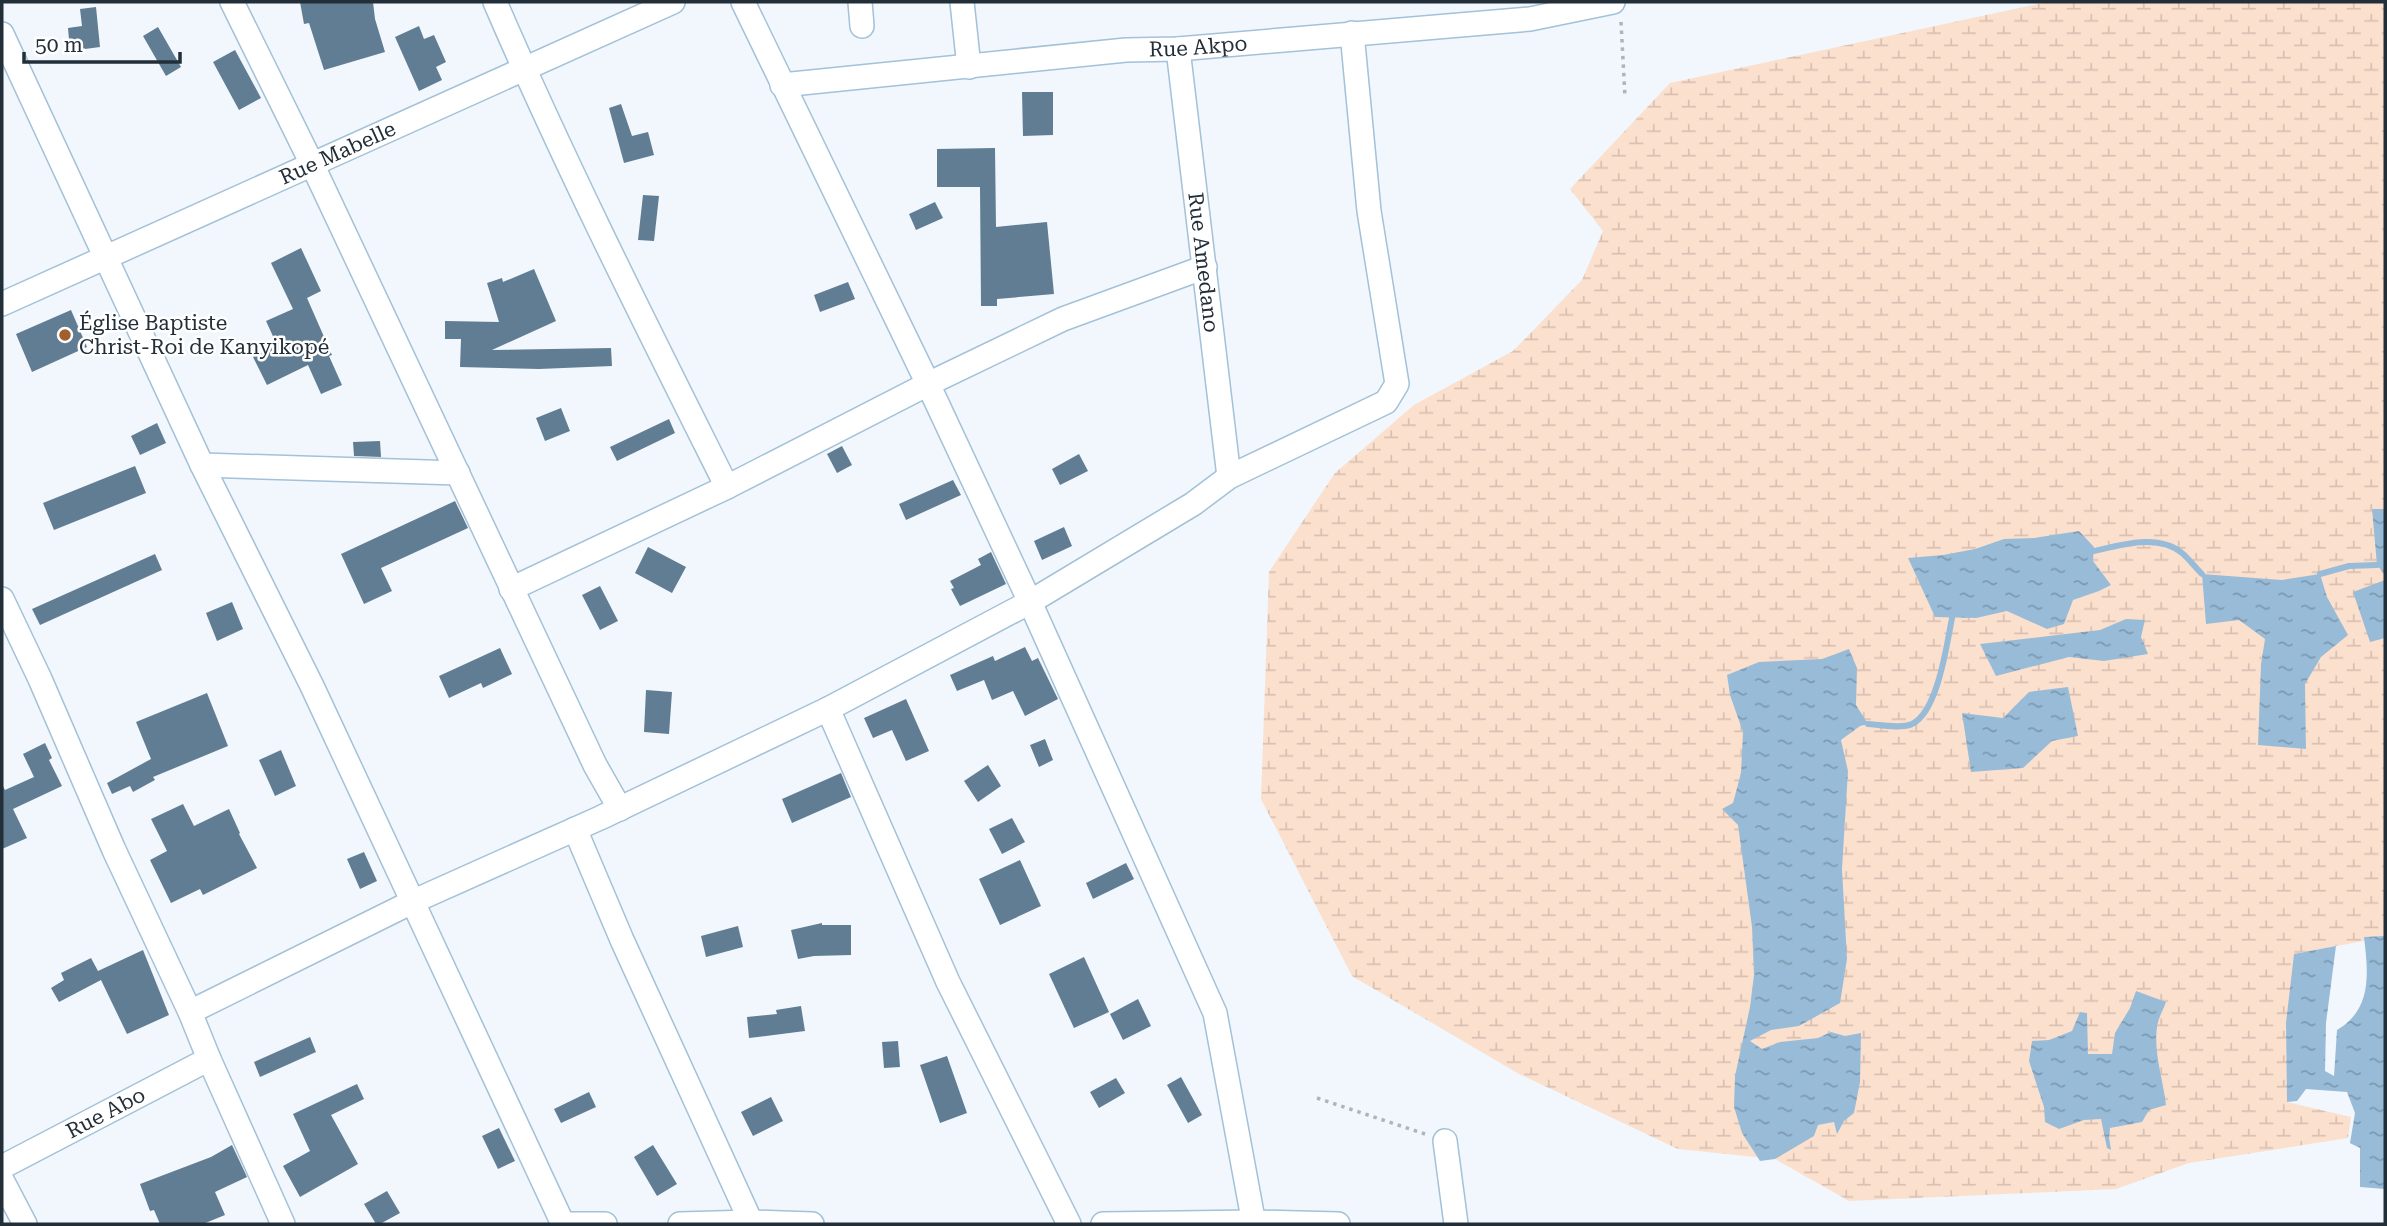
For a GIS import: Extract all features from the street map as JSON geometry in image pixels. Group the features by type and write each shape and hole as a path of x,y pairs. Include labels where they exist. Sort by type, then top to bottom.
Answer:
{"street":[{"path":"232,2 312,164 595,765 620,809"},
{"path":"495,2 524,70 625,283 727,487"},
{"name":"Rue Mabelle","path":"2,304 105,260 673,2"},
{"path":"743,2 1030,602 1215,1013 1255,1223"},
{"path":"860,2 862,26"},
{"path":"962,2 970,67"},
{"name":"Rue Akpo","path":"782,85 1126,50 1178,49 1530,19 1617,7"},
{"path":"190,1012 412,902 575,830 828,709 1030,602 1193,504 1229,478 1386,402 1397,384 1369,211 1352,33"},
{"path":"2,34 105,260 202,465 312,686 563,1224 605,1224"},
{"name":"Rue Amedano","path":"1178,49 1229,478"},
{"path":"511,589 727,487 928,384 1063,319 1205,267"},
{"path":"202,465 458,473"},
{"path":"2,599 190,1012 283,1224"},
{"path":"828,709 948,982 1069,1224"},
{"path":"575,830 622,940 751,1222"},
{"name":"Rue Abo","path":"2,1167 209,1059"},
{"path":"1445,1141 1456,1224"},
{"path":"2,1180 25,1224"},
{"path":"680,1224 812,1224"},
{"path":"1103,1224 1338,1224"}],"path":[{"path":"1617,7 1625,97"},
{"path":"1317,1098 1445,1141"}],"green space":[{"path":"2047,2 2385,2 2385,937 2294,954 2287,1102 2351,1117 2348,1138 2189,1163 2116,1189 1849,1201 1775,1159 1678,1149 1519,1074 1352,976 1261,799 1269,572 1335,473 1414,405 1513,351 1582,280 1603,231 1570,189 1670,83"}],"water":[{"path":"2372,509 2385,509 2385,575 2377,565"},
{"path":"2079,531 2094,547 2093,561 2111,585 2073,600 2064,624 2047,629 2007,611 1976,618 1935,617 1908,558 1975,549 2004,539 2034,538"},
{"path":"2202,574 2282,580 2320,574 2327,597 2348,635 2321,657 2305,684 2306,749 2258,745 2261,664 2265,639 2239,620 2206,624"},
{"path":"2385,580 2385,638 2370,642 2353,592"},
{"path":"2126,619 2145,620 2141,637 2148,654 2104,661 2069,657 1996,676 1980,644 2100,630"},
{"path":"1849,649 1857,668 1856,705 1868,724 1860,726 1841,740 1848,771 1842,869 1847,959 1840,1003 1799,1026 1771,1030 1750,1041 1762,1049 1780,1042 1818,1038 1831,1032 1845,1036 1861,1033 1860,1082 1854,1113 1844,1121 1837,1134 1834,1122 1818,1125 1814,1136 1775,1159 1760,1161 1742,1133 1734,1107 1735,1076 1754,975 1752,927 1738,825 1722,809 1733,803 1741,773 1743,732 1730,695 1727,675 1759,662 1822,659"},
{"path":"2068,687 2078,736 2052,741 2023,768 1971,772 1962,713 2003,718 2029,692"},
{"path":"2385,936 2385,1189 2360,1187 2360,1148 2350,1143 2355,1113 2347,1092 2306,1089 2297,1101 2287,1102 2286,1023 2294,954 2336,946 2326,1023 2325,1071 2334,1076 2337,1030 2357,1012 2366,989 2364,937"},
{"path":"2136,991 2166,1002 2158,1022 2156,1043 2166,1105 2149,1110 2142,1122 2110,1128 2111,1150 2107,1148 2101,1119 2084,1120 2059,1129 2045,1122 2044,1107 2029,1061 2032,1041 2049,1040 2072,1031 2080,1012 2087,1013 2088,1054 2112,1054 2115,1033 2130,1008"}],"building":[{"path":"300,2 373,2 385,52 324,70 309,23 304,24"},
{"path":"96,7 100,47 70,51 68,28 82,26 80,9"},
{"path":"419,26 424,39 434,35 446,62 436,67 442,80 419,91 395,37"},
{"path":"158,27 181,67 166,76 143,36"},
{"path":"235,50 261,98 239,110 213,62"},
{"path":"1022,92 1053,92 1053,135 1023,136"},
{"path":"621,104 632,136 648,132 654,155 624,163 609,108"},
{"path":"995,148 996,227 1047,222 1054,294 997,299 997,306 981,306 980,187 937,187 937,149"},
{"path":"643,195 659,196 654,241 638,240"},
{"path":"935,202 943,218 916,230 909,214"},
{"path":"301,248 321,291 307,298 342,385 321,394 308,365 267,385 253,357 277,345 266,321 293,309 271,263"},
{"path":"534,269 556,321 492,350 611,348 612,366 539,369 460,367 461,339 445,339 445,321 499,322 487,283 502,278 503,282"},
{"path":"848,282 855,299 820,312 814,295"},
{"path":"71,310 87,347 32,372 16,334"},
{"path":"561,408 570,431 545,441 536,418"},
{"path":"669,419 675,433 617,461 610,447"},
{"path":"157,423 166,443 140,455 131,436"},
{"path":"380,441 381,457 354,456 353,442"},
{"path":"842,446 852,465 837,473 827,454"},
{"path":"1079,454 1088,471 1060,485 1052,469"},
{"path":"135,466 146,493 54,530 43,503"},
{"path":"953,480 961,495 906,520 899,504"},
{"path":"455,501 468,528 381,568 392,591 364,604 341,554"},
{"path":"1064,527 1072,546 1042,560 1034,541"},
{"path":"648,547 686,567 672,593 635,573"},
{"path":"991,552 1006,584 960,606 950,581 981,565 978,559"},
{"path":"155,554 162,570 40,625 32,609"},
{"path":"600,586 618,621 600,630 582,595"},
{"path":"232,602 243,629 217,641 206,613"},
{"path":"1025,647 1032,661 1038,658 1058,699 1025,716 1013,691 992,700 984,680 957,691 950,675 993,656 995,661"},
{"path":"500,648 512,674 483,688 481,683 449,698 439,676"},
{"path":"646,690 672,692 669,734 644,732"},
{"path":"207,693 228,746 153,777 155,780 133,792 130,786 112,794 107,783 151,759 136,722"},
{"path":"906,699 929,751 906,761 892,730 873,738 864,718"},
{"path":"1045,739 1053,760 1039,767 1030,745"},
{"path":"45,743 52,758 49,760 62,786 13,809 27,838 2,849 2,784 5,790 34,777 23,754"},
{"path":"281,750 296,786 275,796 259,760"},
{"path":"988,765 1001,786 978,802 964,781"},
{"path":"841,773 851,797 792,823 782,799"},
{"path":"183,804 194,826 229,809 257,868 203,895 200,889 171,903 150,860 167,851 151,819"},
{"path":"1012,818 1025,842 1002,854 989,829"},
{"path":"364,852 377,881 360,889 347,859"},
{"path":"1020,860 1041,906 1000,925 979,879"},
{"path":"1126,863 1134,879 1093,899 1086,883"},
{"path":"822,923 851,925 851,955 798,959 791,930"},
{"path":"738,926 743,947 706,957 701,936"},
{"path":"143,950 169,1015 127,1034 101,980 59,1002 51,988 64,980 61,973 91,958 98,971"},
{"path":"1084,957 1109,1012 1074,1028 1049,974"},
{"path":"1138,999 1151,1026 1123,1040 1110,1014"},
{"path":"801,1006 805,1031 749,1038 747,1017 777,1014 776,1010"},
{"path":"310,1037 316,1052 260,1077 254,1062"},
{"path":"898,1041 900,1067 884,1068 882,1042"},
{"path":"947,1056 967,1113 940,1123 920,1065"},
{"path":"1181,1077 1202,1115 1188,1123 1167,1085"},
{"path":"1116,1078 1125,1093 1099,1108 1090,1092"},
{"path":"357,1084 364,1099 331,1115 358,1164 300,1197 283,1166 310,1151 293,1114"},
{"path":"589,1092 596,1107 561,1123 554,1109"},
{"path":"771,1097 783,1121 753,1136 741,1112"},
{"path":"499,1128 515,1161 498,1169 482,1136"},
{"path":"232,1145 247,1177 215,1192 225,1215 203,1224 160,1224 154,1210 150,1211 140,1184 211,1157"},
{"path":"653,1145 677,1184 657,1196 634,1157"},
{"path":"387,1191 400,1213 376,1224 364,1204"}],"waterway":[{"path":"2094,551 2139,542 2162,543 2182,553 2202,574"},
{"path":"2320,574 2349,566 2377,565"},
{"path":"1868,724 1903,726 1912,724 1921,717 1935,692 1952,618"}],"place":[{"name":"Église Baptiste Christ-Roi de Kanyikopé","path":"65,335"}]}
